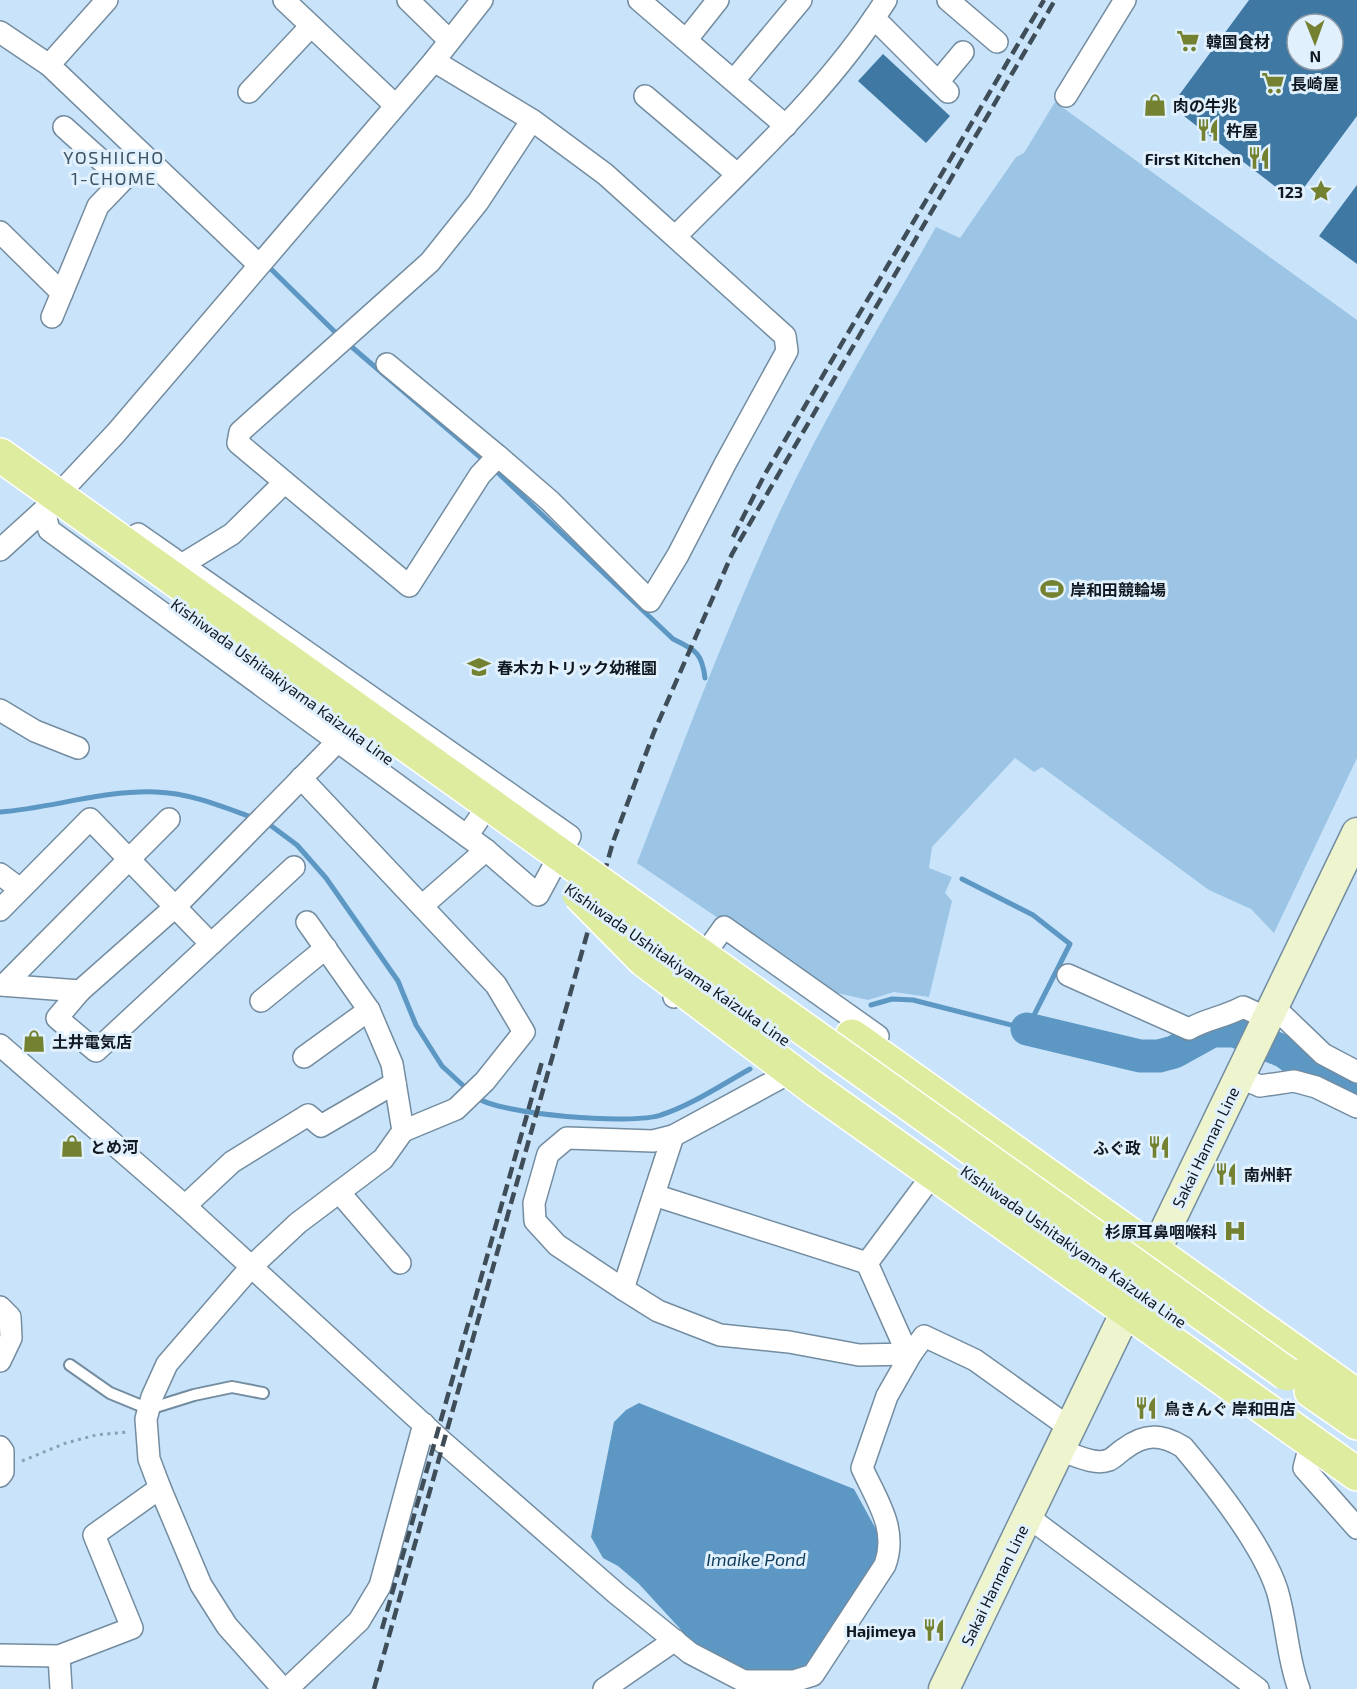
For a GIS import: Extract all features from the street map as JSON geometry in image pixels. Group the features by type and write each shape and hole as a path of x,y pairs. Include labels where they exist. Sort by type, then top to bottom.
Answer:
{"main road":[{"name":"Kishiwada Ushitakiyama Kaizuka Line","path":"0,456 50,502 343,724 583,885 1282,1382 1357,1448"},
{"name":"Kishiwada Ushitakiyama Kaizuka Line","path":"0,480 50,502"},
{"name":"Sakai Hannan Line","path":"944,1689 1357,833"},
{"path":"583,885 692,927 852,1036 1357,1396"},
{"path":"583,885 644,960 815,1089 1357,1474"},
{"name":"Kishiwada Ushitakiyama Kaizuka Line","path":"1282,1382 1357,1424"}],"street":[{"path":"49,65 107,0"},
{"path":"284,0 396,105"},
{"path":"408,0 449,40"},
{"path":"0,550 116,433 258,264 434,61 482,0"},
{"path":"639,0 735,79 786,126"},
{"path":"687,39 718,0"},
{"path":"735,79 801,0"},
{"path":"676,236 786,126 836,70 886,0"},
{"path":"948,0 997,42"},
{"path":"1066,96 1125,0"},
{"path":"874,18 943,87 963,52"},
{"path":"249,92 311,26"},
{"path":"0,32 49,65 258,264"},
{"path":"387,364 550,501 650,601 678,555 787,351 785,336 605,174 532,120 434,61"},
{"path":"645,96 737,174"},
{"path":"498,456 480,475 409,586 238,444 240,432 430,262 478,202 532,120"},
{"path":"64,127 123,180"},
{"path":"52,317 98,206 145,156"},
{"path":"2,238 62,293"},
{"path":"183,564 232,534 284,483"},
{"path":"50,502 79,494 183,564 570,836 538,895 467,836 343,724 301,778 176,908 80,991 57,1018 96,1051 294,867"},
{"path":"0,710 35,731 78,748"},
{"path":"301,778 496,985 524,1032 484,1081 456,1109 403,1131 383,1159 298,1223 250,1267 167,1364 149,1409 147,1430 149,1459 201,1585 227,1626 285,1689 359,1621 380,1586 424,1424"},
{"path":"467,836 500,787"},
{"path":"0,910 90,819 212,944"},
{"path":"2,985 169,819"},
{"path":"422,906 486,850"},
{"path":"0,874 20,889"},
{"path":"307,922 369,1010 392,1064 403,1131"},
{"path":"1126,1311 1097,1304 672,999 724,927 1136,1222 1155,1251"},
{"path":"261,1001 326,948"},
{"path":"2,985 80,991"},
{"path":"1076,985 1142,1018 1189,1029 1204,1021 1226,1016 1243,1007 1268,1017 1323,1054 1357,1072"},
{"path":"304,1058 369,1010"},
{"path":"0,1045 185,1206 537,1526 690,1653 752,1685 794,1681 813,1675 885,1565 890,1550 891,1533 862,1468 887,1396 924,1336 975,1360 1064,1439 1095,1462 1108,1460 1135,1440 1148,1436 1167,1438 1183,1447 1264,1559 1276,1589 1289,1657 1299,1689"},
{"path":"1240,1073 1260,1086 1294,1081 1316,1087 1357,1107"},
{"path":"782,1077 673,1136 653,1141 632,1142 567,1138 548,1154 534,1203 535,1221 557,1245 658,1311 720,1335 789,1342 859,1355 911,1354"},
{"path":"185,1206 232,1162 308,1115 321,1126 395,1083"},
{"path":"623,1289 673,1136"},
{"path":"867,1263 928,1181"},
{"path":"339,1192 400,1263"},
{"path":"654,1195 867,1263 904,1346 911,1354"},
{"path":"0,1307 10,1317 11,1338 0,1361"},
{"path":"1311,1441 1304,1468 1357,1528"},
{"path":"0,1655 59,1656 132,1628 94,1535 160,1488"},
{"path":"1027,1516 1258,1689"},
{"path":"604,1689 675,1640"},
{"path":"59,1656 61,1689"}],"lane":[{"path":"70,1365 110,1393 149,1409 232,1387 263,1393"}],"path":[{"path":"1,1462 27,1461 66,1443 96,1435 147,1430"}],"shaded area":[{"name":"岸和田競輪場","path":"1055,102 1357,320 1357,758 1274,933 1251,909 1209,890 1042,767 1034,772 1015,758 932,847 929,868 952,877 945,893 952,901 929,997 894,992 868,1000 824,990 637,863 703,692 756,564 793,484 832,409 936,227 960,238 1016,157 1024,153"}],"water":[{"name":"Imaike Pond","path":"639,1403 854,1489 883,1542 880,1555 804,1668 747,1673 696,1646 639,1584 618,1566 603,1558 591,1537 614,1422 626,1410"}],"building":[{"name":"長崎屋","path":"1249,0 1357,0 1357,116 1294,201 1171,106"},
{"path":"883,54 950,116 926,143 858,81"},
{"path":"1357,185 1357,264 1319,236"}],"waterway":[{"path":"272,270 339,336"},
{"path":"346,342 487,463"},
{"path":"494,469 673,639 696,653 702,662 705,678"},
{"path":"0,812 97,796 156,792 194,798 254,818"},
{"path":"266,822 297,845 326,878 398,981 416,1025 442,1066 469,1091"},
{"path":"871,1005 892,999 913,1000 1027,1029 1070,944 1033,915 962,879"},
{"path":"1027,1029 1140,1056 1159,1056 1174,1052 1212,1031 1235,1031 1285,1052 1305,1067 1357,1092"},
{"path":"476,1097 511,1109 537,1113 596,1118 646,1118 684,1106 750,1069"}],"railway":[{"path":"733,537 765,474 1044,0"},
{"path":"374,1689 613,842 654,732 732,554 1055,0"},
{"path":"382,1629 543,1058"}],"place":[{"name":"韓国食材","path":"1188,41"},
{"name":"長崎屋","path":"1273,83"},
{"name":"肉の牛兆","path":"1155,105"},
{"name":"杵屋","path":"1208,130"},
{"name":"First Kitchen","path":"1259,158"},
{"name":"123","path":"1321,191"},
{"name":"岸和田競輪場","path":"1052,589"},
{"name":"春木カトリック幼稚園","path":"479,667"},
{"name":"土井電気店","path":"34,1041"},
{"name":"とめ河","path":"72,1146"},
{"name":"ふぐ政","path":"1159,1147"},
{"name":"南州軒","path":"1226,1174"},
{"name":"杉原耳鼻咽喉科","path":"1235,1231"},
{"name":"鳥きんぐ 岸和田店","path":"1146,1408"},
{"name":"Hajimeya","path":"934,1630"}],"district":[{"name":"YOSHIICHO 1-CHOME","path":"114,167"}]}
